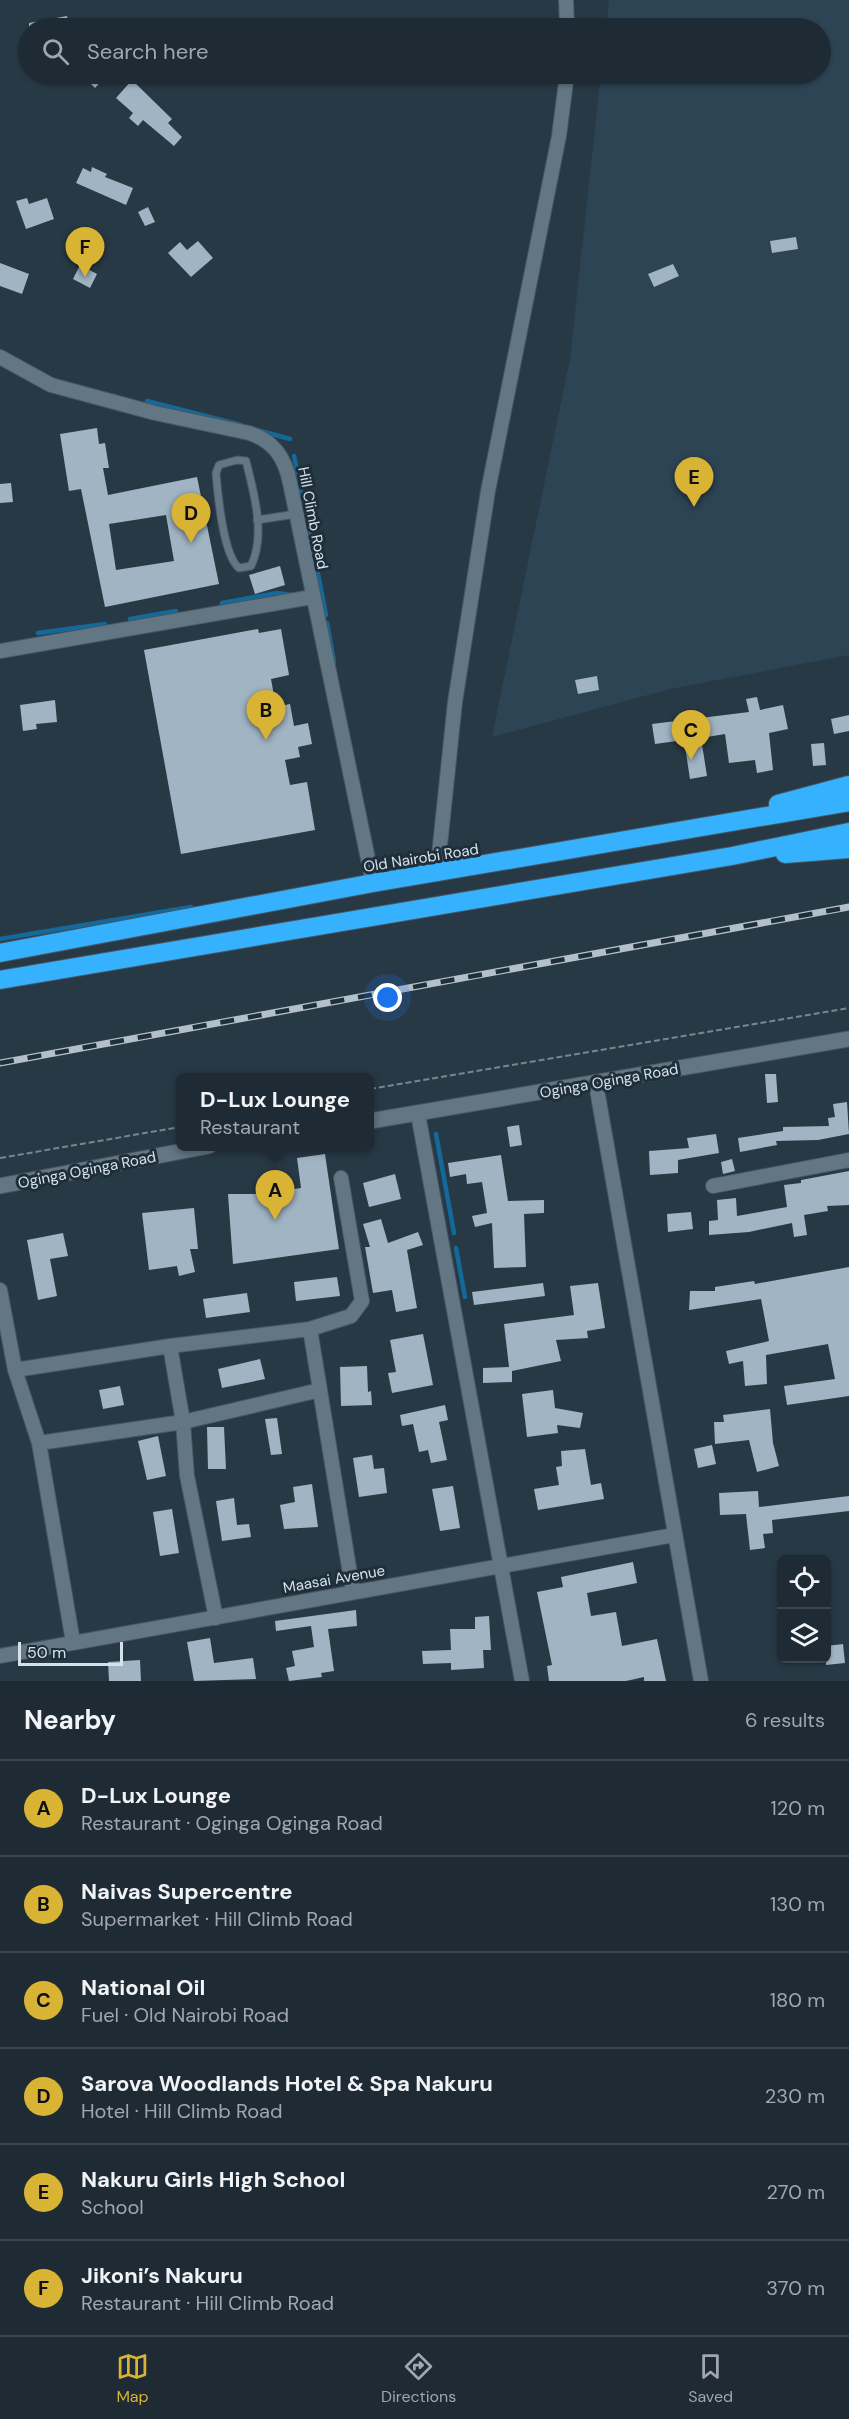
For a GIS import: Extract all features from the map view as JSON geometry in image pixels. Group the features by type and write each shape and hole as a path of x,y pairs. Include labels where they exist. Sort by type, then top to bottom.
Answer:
{"highway":[{"path":"726,824 781,802 849,785"},
{"name":"Old Nairobi Road","path":"0,952 373,884 849,802"},
{"path":"0,980 732,856 849,832"},
{"path":"732,856 849,849"}],"street":[{"path":"566,0 567,18"},
{"path":"437,874 456,702 478,553 560,136 566,84"},
{"name":"Hill Climb Road","path":"0,357 51,385 155,413 259,436 279,452 286,463 373,884"},
{"path":"0,651 312,597"},
{"name":"Oginga Oginga Road","path":"374,1120 849,1039"},
{"path":"596,1084 701,1681"},
{"path":"418,1114 522,1681"},
{"name":"Oginga Oginga Road","path":"0,1186 183,1151"},
{"path":"713,1186 849,1160"},
{"path":"15,1370 171,1346 310,1329 351,1316 362,1301 341,1178"},
{"path":"0,1290 15,1370 39,1443 73,1642"},
{"path":"310,1329 353,1592"},
{"path":"171,1346 183,1422 187,1476 216,1618"},
{"path":"39,1443 183,1422 320,1390"},
{"name":"Maasai Avenue","path":"0,1656 674,1535"}],"lane":[{"path":"227,461 246,461 256,520 256,555 251,566 239,568 232,562 227,542 216,474 219,465 227,461"},
{"path":"256,520 296,514"}],"path":[{"path":"374,1088 849,1008"},
{"path":"0,1158 176,1128"}],"shaded area":[{"path":"609,0 849,0 849,655 670,689 492,737 570,359 600,84 831,84 831,18 607,18"}],"building":[{"path":"128,84 136,84 172,119 168,123 182,137 174,146 143,120 138,126 129,118 133,113 116,98"},
{"path":"92,167 107,174 105,177 133,188 126,205 76,183 83,168 91,172"},
{"path":"27,198 29,204 47,198 54,219 26,229 16,201"},
{"path":"148,207 155,222 145,226 138,212"},
{"path":"796,237 798,249 772,253 770,241"},
{"path":"198,241 213,258 191,277 168,253 180,242 187,250"},
{"path":"85,244 96,249 91,261 80,256"},
{"path":"0,263 29,274 22,294 0,286"},
{"path":"673,264 679,276 654,287 648,274"},
{"path":"80,265 97,274 90,288 73,279"},
{"path":"97,428 99,444 105,443 109,468 103,468 108,495 197,477 219,584 105,607 81,489 69,491 60,434","holes":["166,515 174,561 116,570 109,524"]},
{"path":"11,483 13,502 0,503 0,484"},
{"path":"280,566 285,585 255,594 249,575"},
{"path":"258,629 259,633 281,629 289,675 271,679 276,707 290,704 294,726 308,723 312,744 298,747 300,757 285,760 290,785 307,782 315,830 181,854 144,650"},
{"path":"597,676 599,690 578,694 575,680"},
{"path":"757,697 760,710 783,705 788,729 769,733 773,770 757,773 755,760 729,763 725,734 701,738 707,776 690,779 684,740 655,744 652,724 749,712 746,699"},
{"path":"55,700 57,722 36,724 37,729 23,731 20,705"},
{"path":"849,715 849,731 834,734 831,719"},
{"path":"824,743 826,765 813,766 811,744"},
{"path":"765,1074 776,1074 778,1102 767,1103"},
{"path":"847,1102 849,1134 818,1140 776,1141 777,1145 740,1152 738,1138 783,1131 783,1127 829,1126 828,1118 835,1117 833,1104"},
{"path":"519,1125 522,1145 510,1147 507,1127"},
{"path":"716,1134 719,1153 678,1160 678,1173 650,1175 649,1151 689,1148 687,1138"},
{"path":"325,1154 339,1249 233,1264 228,1194 260,1194 301,1188 297,1158"},
{"path":"501,1155 508,1201 544,1200 544,1213 524,1214 526,1267 494,1268 492,1223 475,1227 472,1216 487,1213 482,1182 467,1184 466,1174 450,1177 448,1163"},
{"path":"732,1159 735,1171 723,1174 721,1162"},
{"path":"849,1171 849,1205 827,1206 828,1211 804,1215 807,1235 794,1237 792,1223 749,1232 709,1235 709,1221 718,1220 717,1200 736,1198 737,1216 787,1207 784,1185"},
{"path":"395,1174 401,1199 369,1207 363,1183"},
{"path":"194,1208 198,1249 190,1249 195,1272 179,1276 177,1266 149,1270 142,1213"},
{"path":"691,1212 693,1229 668,1232 667,1214"},
{"path":"381,1219 388,1243 418,1232 423,1245 407,1250 417,1308 396,1312 392,1290 373,1293 365,1247 370,1247 363,1224"},
{"path":"63,1233 68,1256 50,1259 57,1296 38,1300 27,1240"},
{"path":"849,1267 849,1396 787,1405 784,1386 835,1379 828,1344 766,1355 767,1384 745,1386 743,1361 729,1364 726,1351 769,1341 761,1299 689,1310 690,1291 715,1291 715,1287 754,1281 755,1284"},
{"path":"337,1277 340,1296 296,1301 294,1282"},
{"path":"543,1283 545,1296 474,1305 472,1292"},
{"path":"598,1283 605,1328 587,1331 588,1338 556,1340 561,1361 512,1371 512,1382 483,1383 483,1368 509,1367 504,1324 574,1315 570,1286"},
{"path":"247,1293 250,1312 206,1318 203,1299"},
{"path":"423,1334 433,1385 392,1393 388,1373 396,1372 390,1340"},
{"path":"260,1359 265,1379 222,1388 218,1369"},
{"path":"367,1366 368,1392 371,1391 372,1405 341,1406 340,1367"},
{"path":"120,1386 124,1405 103,1409 99,1390"},
{"path":"553,1390 555,1408 583,1413 580,1428 557,1425 558,1433 527,1437 522,1394"},
{"path":"445,1405 448,1420 439,1422 447,1460 431,1463 428,1450 419,1452 413,1424 402,1426 400,1415"},
{"path":"770,1409 773,1443 779,1466 757,1472 749,1440 715,1444 714,1422 724,1422 723,1415"},
{"path":"277,1418 282,1454 271,1455 265,1419"},
{"path":"207,1427 224,1427 226,1469 208,1469"},
{"path":"158,1436 166,1476 147,1480 138,1441"},
{"path":"712,1445 716,1464 698,1468 694,1449"},
{"path":"585,1449 591,1485 601,1483 604,1499 538,1510 534,1489 559,1485 556,1467 562,1466 561,1451"},
{"path":"372,1455 374,1469 384,1468 387,1493 359,1497 353,1458"},
{"path":"312,1484 318,1527 284,1529 280,1505 295,1502 293,1487"},
{"path":"453,1486 460,1528 440,1531 432,1489"},
{"path":"758,1491 759,1507 849,1496 849,1511 772,1520 773,1533 763,1534 765,1548 750,1550 746,1514 720,1515 719,1493"},
{"path":"234,1498 237,1525 249,1524 251,1537 222,1541 216,1501"},
{"path":"172,1509 179,1553 160,1556 153,1512"},
{"path":"633,1562 637,1583 587,1593 591,1616 616,1612 622,1646 657,1639 666,1681 644,1681 644,1677 626,1681 549,1681 547,1666 552,1665 537,1592 563,1587 561,1577"},
{"path":"356,1610 357,1626 328,1629 334,1671 321,1673 322,1677 289,1681 286,1668 295,1666 292,1651 314,1647 311,1626 276,1631 275,1621"},
{"path":"489,1616 491,1650 483,1650 484,1668 451,1670 451,1663 423,1664 422,1651 451,1650 450,1629 475,1629 475,1617"},
{"path":"210,1638 214,1663 253,1658 256,1679 194,1681 187,1642"},
{"path":"843,1644 845,1663 826,1665 826,1663 831,1663 831,1645"},
{"path":"140,1660 141,1681 109,1681 108,1662"}],"waterway":[{"path":"147,401 241,425"},
{"path":"257,430 290,439"},
{"path":"294,456 304,505"},
{"path":"306,512 326,615"},
{"path":"222,603 277,593 291,595"},
{"path":"130,619 176,611"},
{"path":"327,623 334,662"},
{"path":"38,633 105,624"},
{"path":"414,867 425,865"},
{"path":"0,939 191,907"},
{"path":"436,1134 454,1233"},
{"path":"456,1248 465,1297"}],"railway":[{"path":"0,1063 849,907"}],"place":[{"name":"Jikoni’s Nakuru","path":"85,277"},
{"name":"Nakuru Girls High School","path":"694,507"},
{"name":"Sarova Woodlands Hotel & Spa Nakuru","path":"191,543"},
{"name":"Naivas Supercentre","path":"266,740"},
{"name":"National Oil","path":"691,760"},
{"name":"D-Lux Lounge","path":"275,1220"}]}
